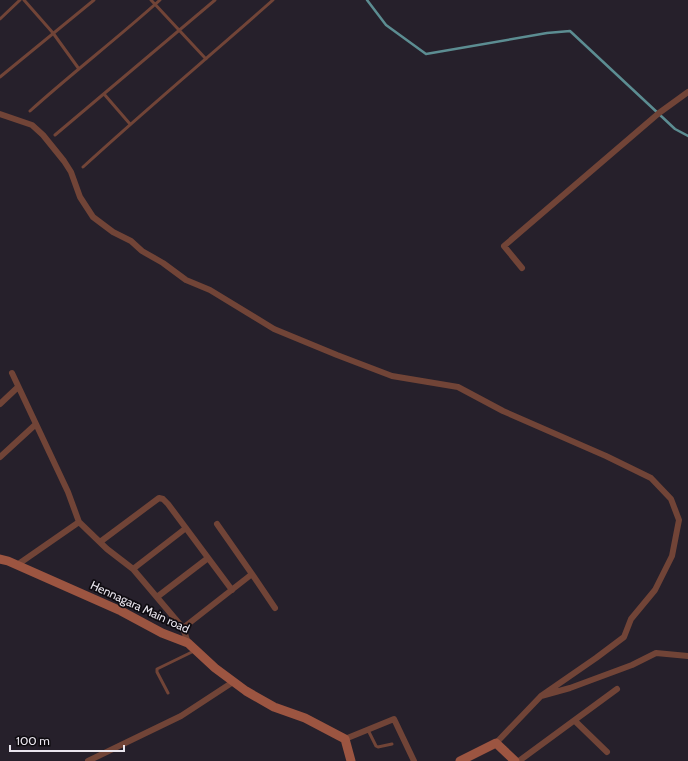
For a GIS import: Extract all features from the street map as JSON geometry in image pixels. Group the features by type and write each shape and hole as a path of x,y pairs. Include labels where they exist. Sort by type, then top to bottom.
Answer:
{"street":[{"path":"522,268 504,246 659,113 688,92"},
{"path":"0,114 32,125 43,135 71,172 80,197 92,217 113,232 132,241 142,251 163,263 186,280 210,290 274,329 337,355 392,376 458,387 502,411 606,456 651,478 671,499 679,520 672,556 655,590 631,619 624,637 541,696 496,743 460,761"},
{"path":"12,373 68,492 79,522 120,560 133,568 183,628 188,643"},
{"path":"0,404 18,387"},
{"path":"0,457 36,424"},
{"path":"100,542 159,498 164,499 232,590"},
{"path":"17,565 79,522"},
{"path":"217,524 275,608"},
{"path":"133,568 186,528"},
{"path":"157,597 208,558"},
{"name":"Hennagara Main road","path":"0,559 121,611 162,633 188,643 215,668 246,691 274,707 305,718 345,740"},
{"path":"183,628 252,574"},
{"path":"541,696 570,688 632,665 656,653 688,656"},
{"path":"88,761 181,716 233,682"},
{"path":"519,761 617,689"},
{"path":"351,761 345,740 394,719 414,761"},
{"path":"575,721 607,752"},
{"path":"496,743 515,761"}],"lane":[{"path":"0,19 20,0"},
{"path":"24,0 53,33 79,69"},
{"path":"0,77 94,0"},
{"path":"151,0 206,59"},
{"path":"30,111 62,82 160,0"},
{"path":"54,135 180,31 215,0"},
{"path":"83,168 130,124 273,0"},
{"path":"104,94 130,124"},
{"path":"168,693 157,672 157,669 195,650"},
{"path":"368,730 376,746 378,747 392,744"}],"waterway":[{"path":"367,0 386,25 426,54 547,33 570,31 675,129 688,136"}]}
